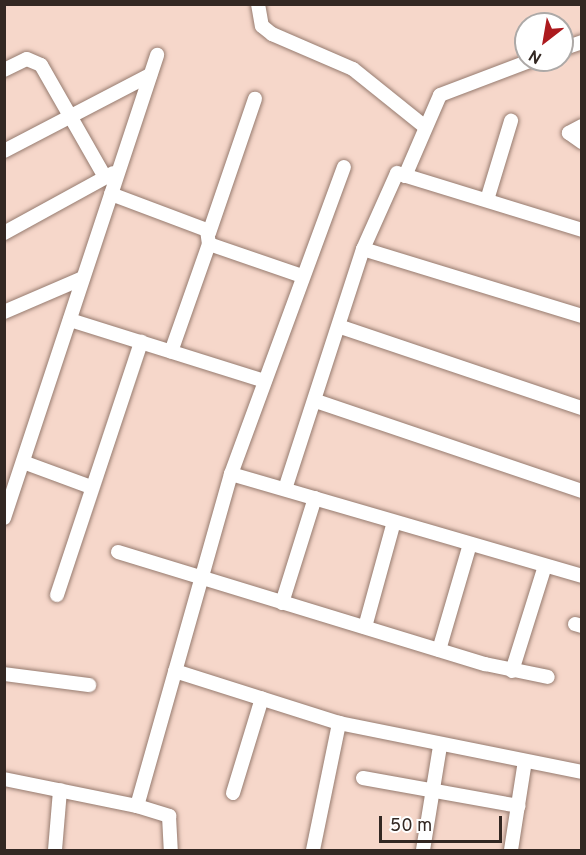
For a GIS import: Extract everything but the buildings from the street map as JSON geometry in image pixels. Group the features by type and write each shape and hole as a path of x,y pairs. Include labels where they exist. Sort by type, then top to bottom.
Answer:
{"street":[{"path":"258,4 262,26 272,34 353,69 424,126"},
{"path":"4,518 157,55"},
{"path":"4,70 34,60 69,114 105,177"},
{"path":"405,176 435,101 447,90 514,66"},
{"path":"4,151 69,114 150,75"},
{"path":"171,352 255,99"},
{"path":"487,200 511,121"},
{"path":"582,126 569,134 582,142"},
{"path":"137,806 231,474 344,167"},
{"path":"4,233 119,169"},
{"path":"286,486 341,327 363,249 397,173 582,230"},
{"path":"111,194 201,224 209,238 302,276"},
{"path":"363,249 582,316"},
{"path":"4,312 83,278"},
{"path":"70,320 265,381"},
{"path":"341,327 582,408"},
{"path":"57,595 141,342"},
{"path":"316,401 582,491"},
{"path":"23,462 92,487"},
{"path":"231,474 286,486 315,498 582,576"},
{"path":"282,603 315,498"},
{"path":"365,627 394,522"},
{"path":"439,650 470,544"},
{"path":"118,552 201,581 512,671 548,677"},
{"path":"512,671 545,566"},
{"path":"175,671 339,723 440,746 582,772"},
{"path":"4,674 89,685"},
{"path":"233,793 262,698"},
{"path":"313,850 339,723"},
{"path":"423,850 440,746"},
{"path":"511,850 525,761"},
{"path":"363,778 432,793 518,806"},
{"path":"4,779 137,806 169,816 171,850"},
{"path":"55,850 60,790"}]}
